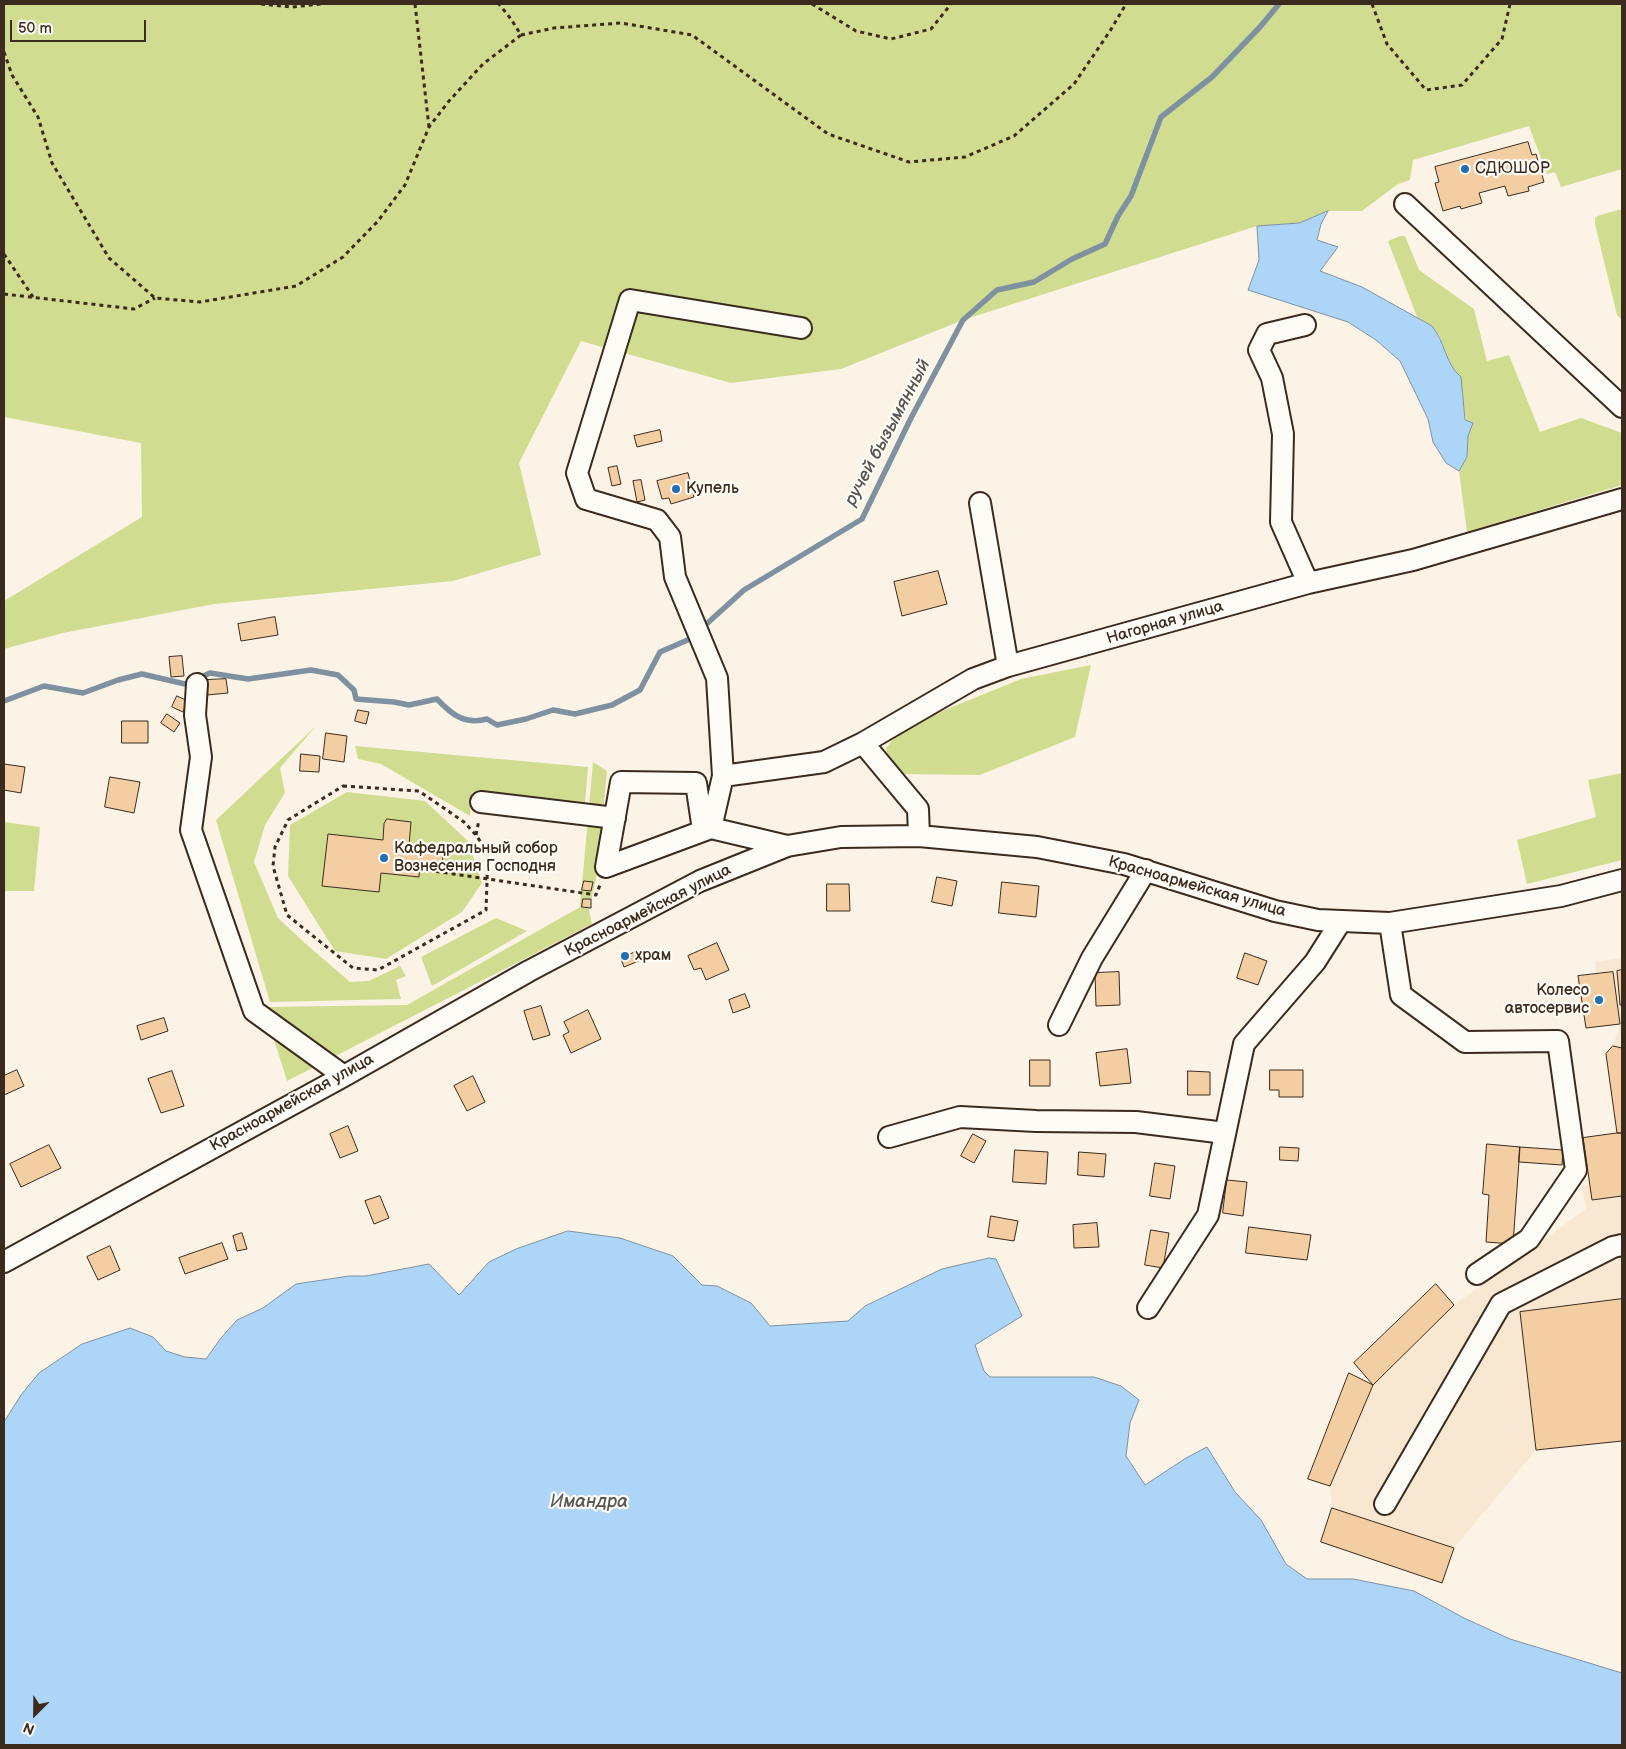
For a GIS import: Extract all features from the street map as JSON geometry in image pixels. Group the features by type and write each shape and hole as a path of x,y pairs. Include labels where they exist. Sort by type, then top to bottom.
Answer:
{"street":[{"path":"1405,204 1622,407"},
{"path":"707,829 723,776 717,678 674,577 670,537 657,520 586,499 577,473 630,300 802,328"},
{"path":"1305,325 1267,334 1259,350 1272,378 1283,434 1281,522 1308,583"},
{"name":"Нагорная улица","path":"723,776 824,762 863,743 973,679 1008,666 1308,583 1413,560 1622,499"},
{"path":"980,503 1008,666"},
{"path":"197,684 195,715 202,757 190,830 254,1011 344,1076"},
{"path":"863,743 918,809 919,836"},
{"path":"606,867 621,782 696,783 707,829"},
{"path":"481,802 615,818"},
{"path":"606,867 707,829 787,846"},
{"name":"Красноармейская улица","path":"4,1262 344,1076 529,971 700,881 787,846 841,837 919,836 1037,847 1124,864 1275,911 1318,920 1341,921 1390,922 1561,896 1622,880"},
{"path":"1059,1025 1092,958 1146,870"},
{"path":"1148,1308 1208,1215 1244,1044 1315,962 1341,921"},
{"path":"1390,922 1401,995 1465,1042 1558,1041 1576,1170 1529,1239 1476,1274"},
{"path":"888,1137 960,1117 1036,1121 1136,1122 1225,1133"},
{"path":"1385,1504 1501,1304 1613,1247 1622,1246"}],"path":[{"path":"261,4 292,7 321,4"},
{"path":"415,4 429,127"},
{"path":"499,4 512,19 521,35"},
{"path":"812,4 856,31 891,39 931,29 951,4"},
{"path":"1121,10 1122,4"},
{"path":"4,294 134,309 155,298 200,302 296,286 343,257 378,221 405,185 429,127 483,64 521,35 554,28 621,23 692,35 828,134 909,162 965,157 1014,136 1074,84 1126,4"},
{"path":"1372,4 1387,44 1426,90 1462,85 1502,39 1510,4"},
{"path":"4,52 12,75 38,117 52,163 109,258 155,298"},
{"path":"4,254 33,297"},
{"path":"343,786 419,791 464,822 476,835 488,853 487,879 486,910 378,970 353,968 287,915 273,866 275,847 288,820 343,786"},
{"path":"420,869 596,895 606,867"}],"shaded area":[{"path":"1622,958 1622,1441 1536,1450 1454,1548 1442,1583 1321,1542 1332,1508 1330,1487 1308,1479 1349,1373 1372,1384 1354,1363 1436,1284 1454,1305 1586,1209 1582,1186 1591,1185 1583,1138 1617,1133 1606,1054 1613,1046 1620,1024 1586,1028 1578,976 1596,975 1595,962"}],"green space":[{"path":"4,4 1622,4 1622,169 1561,187 1555,172 1547,174 1529,126 1413,160 1410,180 1398,184 1362,211 1328,211 1299,223 1257,226 963,320 841,369 731,383 581,341 519,463 541,555 453,581 214,604 63,633 4,649 4,601 142,517 141,443 4,417"},
{"path":"1622,209 1622,320 1617,315 1595,218"},
{"path":"1405,236 1419,270 1474,309 1487,361 1509,355 1540,432 1581,418 1622,433 1622,485 1467,532 1459,471 1467,457 1468,436 1460,377 1453,371 1439,335 1432,326 1417,317 1388,241"},
{"path":"1091,665 1075,737 980,775 893,774 886,748 903,727 1021,679"},
{"path":"316,726 280,768 285,793 265,825 254,862 278,918 350,982 369,981 400,966 406,976 396,980 401,999 270,1002 216,820"},
{"path":"355,746 588,767 585,802 472,792 470,816 381,764 358,759"},
{"path":"593,762 607,771 597,874 589,910 592,924 287,1081 264,1007 407,1005 580,907"},
{"path":"1622,773 1622,860 1527,884 1517,840 1596,817 1588,780"},
{"path":"347,792 425,801 468,841 482,883 462,912 386,959 335,951 288,876 290,825","holes":["387,819 411,822 409,846 422,851 443,853 442,865 420,863 418,877 381,873 379,892 323,886 328,835 383,840 384,824"]},
{"path":"4,822 40,827 34,891 4,891"},
{"path":"496,918 527,931 432,986 421,957"}],"water":[{"path":"1328,211 1321,224 1317,240 1338,247 1320,271 1362,287 1432,326 1440,338 1448,359 1461,377 1465,420 1473,423 1468,436 1467,457 1459,471 1446,463 1433,442 1428,419 1400,361 1376,340 1348,322 1248,290 1259,260 1257,226 1299,223"},
{"name":"Имандра","path":"568,1231 620,1238 673,1256 702,1285 717,1286 751,1303 770,1326 848,1321 865,1306 942,1269 989,1258 996,1259 1022,1316 975,1345 984,1371 990,1377 1094,1377 1121,1386 1139,1400 1130,1423 1126,1456 1145,1485 1186,1458 1207,1447 1235,1492 1261,1520 1286,1564 1307,1579 1353,1579 1414,1591 1464,1618 1510,1639 1622,1673 1622,1745 4,1745 4,1422 21,1395 39,1373 82,1344 130,1328 153,1337 166,1351 185,1357 206,1359 237,1320 263,1308 296,1284 349,1276 366,1276 429,1264 459,1295 489,1262 516,1249"}],"building":[{"path":"1528,142 1532,155 1536,154 1544,182 1528,187 1529,191 1508,196 1505,186 1479,193 1482,203 1461,209 1460,206 1443,211 1435,183 1439,182 1435,167"},
{"path":"660,430 662,441 637,447 634,436"},
{"path":"617,466 621,484 612,486 608,468"},
{"name":"Купель","path":"688,473 694,497 671,504 669,498 662,499 657,481"},
{"path":"641,480 645,500 637,502 633,481"},
{"path":"938,571 947,604 902,616 894,582"},
{"path":"275,617 278,635 241,641 238,624"},
{"path":"182,656 184,676 171,677 169,657"},
{"path":"226,679 228,693 207,695 206,680"},
{"path":"177,696 188,701 183,712 172,707"},
{"path":"358,710 369,712 366,724 355,721"},
{"path":"167,714 180,723 174,732 161,723"},
{"path":"122,721 148,721 148,743 122,743"},
{"path":"326,733 347,736 344,762 323,759"},
{"path":"301,754 320,756 319,772 300,771"},
{"path":"4,764 25,767 21,793 4,790"},
{"path":"110,777 140,782 134,813 105,807"},
{"name":"Кафедральный собор Вознесения Господня","path":"387,819 411,822 409,846 422,847 422,851 443,853 442,866 420,863 419,877 381,873 379,892 322,886 328,834 383,840 384,824"},
{"path":"937,877 957,881 952,906 932,902"},
{"path":"584,881 593,882 591,891 582,890"},
{"path":"1002,882 1039,886 1036,917 999,913"},
{"path":"827,884 849,884 850,911 827,911"},
{"path":"583,899 591,899 591,908 582,907"},
{"path":"717,943 729,970 706,980 701,968 694,970 688,956"},
{"path":"637,951 641,960 624,967 621,959"},
{"path":"1245,953 1267,961 1258,985 1237,978"},
{"path":"1622,970 1622,1005 1620,1005 1617,971"},
{"path":"1119,972 1120,1005 1096,1006 1095,973"},
{"name":"Колесо автосервис","path":"1613,972 1620,1024 1586,1028 1578,976"},
{"path":"745,994 750,1007 733,1013 729,1000"},
{"path":"541,1006 550,1035 533,1040 524,1011"},
{"path":"588,1010 601,1039 571,1053 563,1035 569,1032 564,1022"},
{"path":"164,1018 168,1031 141,1040 137,1026"},
{"path":"1613,1046 1622,1048 1622,1133 1617,1133 1606,1054"},
{"path":"1127,1049 1131,1083 1100,1086 1096,1053"},
{"path":"1030,1060 1050,1060 1050,1086 1030,1086"},
{"path":"17,1070 24,1086 4,1095 4,1076"},
{"path":"1270,1070 1303,1070 1303,1097 1279,1097 1279,1090 1270,1090"},
{"path":"172,1071 184,1106 161,1113 148,1079"},
{"path":"1188,1071 1210,1072 1210,1095 1188,1095"},
{"path":"473,1076 485,1102 467,1111 454,1086"},
{"path":"348,1126 358,1151 340,1158 330,1134"},
{"path":"1622,1133 1622,1196 1592,1200 1583,1138"},
{"path":"973,1134 986,1141 974,1163 961,1156"},
{"path":"1487,1144 1520,1147 1513,1244 1486,1242 1489,1195 1483,1194"},
{"path":"49,1145 61,1168 21,1187 10,1164"},
{"path":"1280,1147 1299,1148 1298,1161 1280,1160"},
{"path":"1520,1147 1563,1150 1562,1165 1519,1162"},
{"path":"1015,1150 1048,1152 1046,1184 1013,1182"},
{"path":"1079,1152 1106,1154 1104,1177 1078,1175"},
{"path":"1155,1163 1175,1166 1170,1199 1150,1196"},
{"path":"1227,1180 1247,1182 1243,1216 1223,1213"},
{"path":"380,1196 389,1218 374,1224 365,1201"},
{"path":"991,1216 1018,1221 1014,1241 988,1237"},
{"path":"1097,1223 1099,1247 1074,1248 1073,1225"},
{"path":"1249,1227 1311,1235 1307,1260 1246,1253"},
{"path":"1151,1230 1169,1233 1163,1268 1145,1265"},
{"path":"242,1233 247,1249 237,1251 233,1236"},
{"path":"222,1243 228,1259 185,1274 179,1258"},
{"path":"110,1246 120,1270 98,1280 87,1257"},
{"path":"1436,1284 1454,1305 1373,1385 1354,1363"},
{"path":"1622,1299 1622,1441 1536,1450 1520,1312"},
{"path":"1349,1373 1373,1385 1330,1486 1308,1479"},
{"path":"1332,1508 1454,1548 1442,1583 1321,1542"}],"waterway":[{"name":"ручей бызымянный","path":"701,629 744,590 862,519 911,418 963,320 997,290 1034,282 1072,259 1105,244 1118,216 1131,196 1161,117 1212,77 1260,27 1279,4"},
{"name":"ручей бызымянный","path":"4,701 44,686 83,693 118,680 142,674 185,684 210,673 248,679 311,670 338,675 354,690 356,699 409,705 437,699 448,710 465,720 479,721 487,719 497,725 526,719 553,710 575,714 612,705 640,690 660,652 690,639 694,635"}],"place":[{"name":"СДЮШОР","path":"1465,169"},
{"name":"Купель","path":"676,489"},
{"name":"Кафедральный собор Вознесения Господня","path":"384,858"},
{"name":"храм","path":"625,956"},
{"name":"Колесо автосервис","path":"1599,1000"}]}
